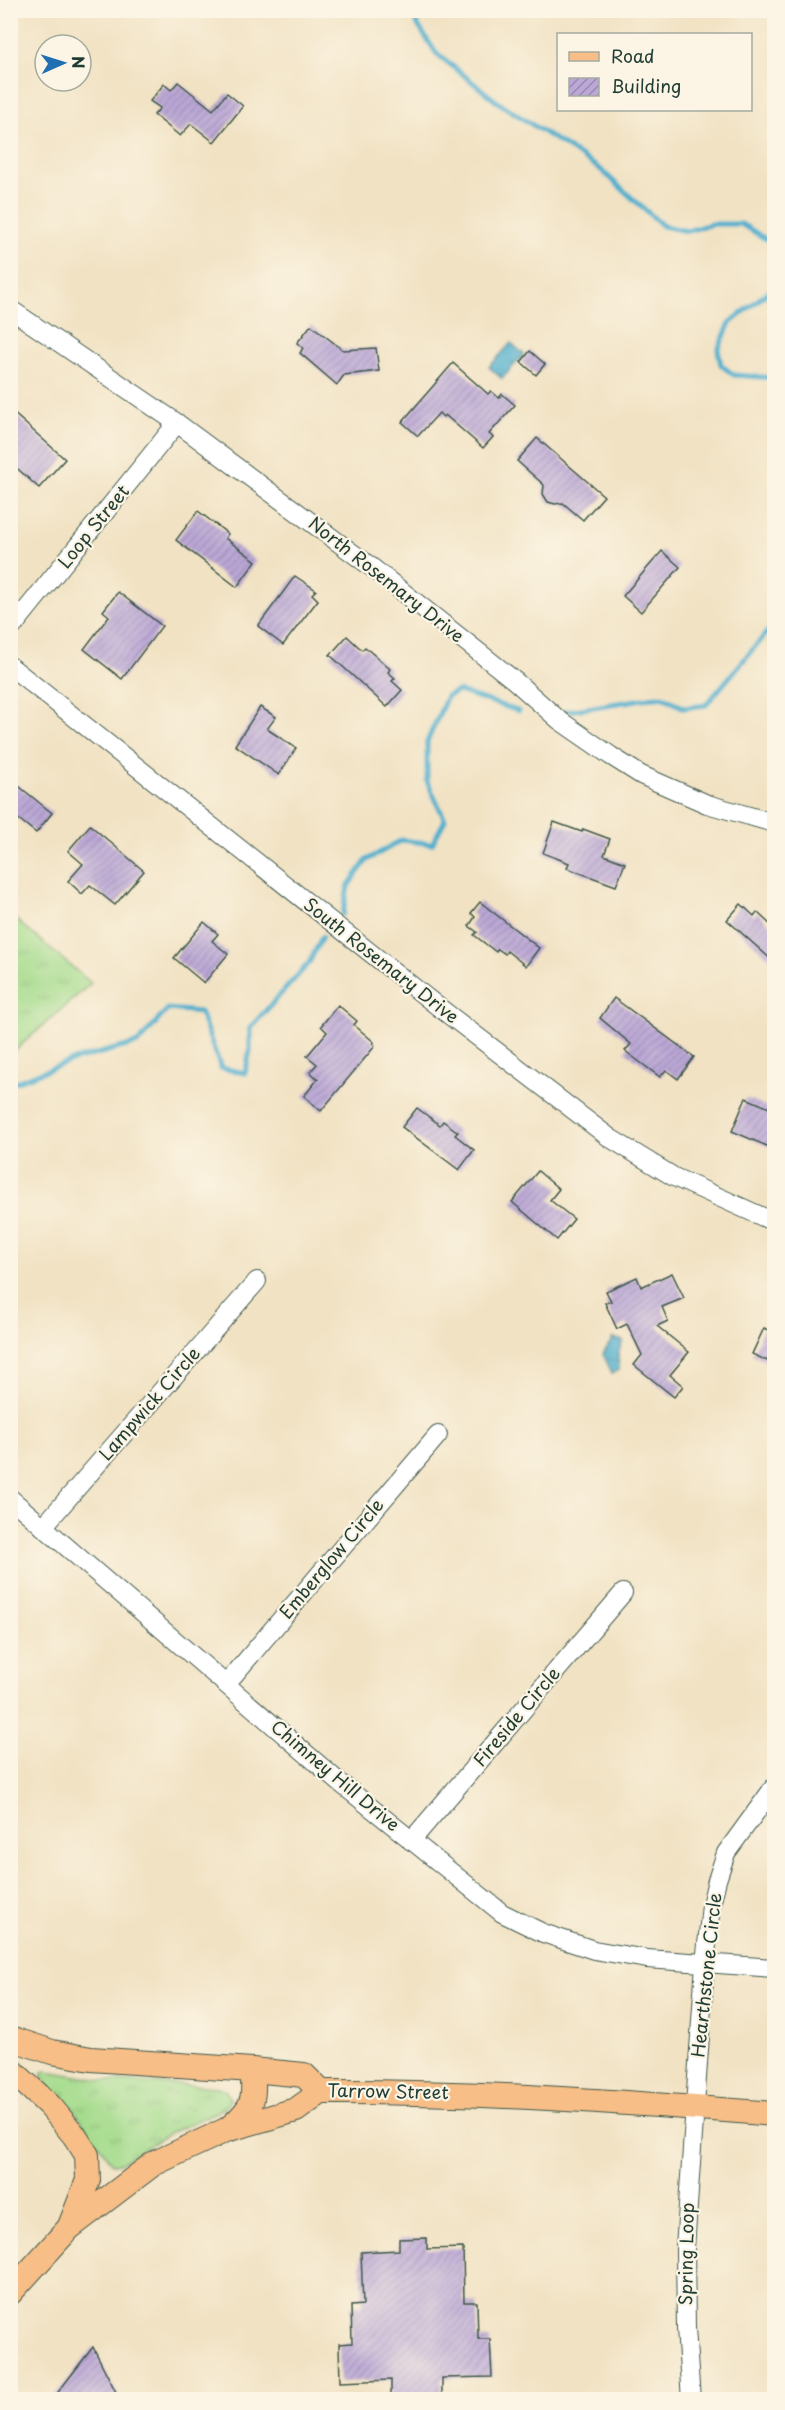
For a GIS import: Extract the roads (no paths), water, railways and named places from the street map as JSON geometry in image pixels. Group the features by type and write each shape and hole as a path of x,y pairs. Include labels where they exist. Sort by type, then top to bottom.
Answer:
{"main road":[{"name":"Tarrow Street","path":"10,2038 52,2052 91,2059 304,2075 321,2092 472,2094 774,2114"},
{"path":"10,2069 50,2106 87,2155 88,2180 69,2228"},
{"path":"226,2130 242,2118 252,2105 254,2088 252,2070"},
{"path":"10,2293 69,2228 153,2164 226,2130 297,2110 321,2092"}],"street":[{"name":"North Rosemary Drive","path":"10,309 177,423 374,569 559,720 611,756 641,775 707,804 774,823"},
{"name":"Loop Street","path":"10,630 177,423"},
{"name":"South Rosemary Drive","path":"10,666 436,1005 610,1138 691,1185 774,1222"},
{"name":"Lampwick Circle","path":"43,1527 257,1281"},
{"name":"Emberglow Circle","path":"227,1683 438,1435"},
{"name":"Chimney Hill Drive","path":"10,1498 339,1782 502,1913 543,1933 594,1950 647,1959 774,1968"},
{"name":"Fireside Circle","path":"411,1841 623,1593"},
{"name":"Hearthstone Circle","path":"696,2108 705,1964 711,1905 717,1880 726,1853 774,1787"},
{"name":"Spring Loop","path":"691,2400 686,2328 685,2248 696,2108"}],"water":[{"path":"511,343 524,354 502,379 489,367"},
{"path":"613,1338 623,1341 618,1354 619,1370 612,1373 603,1354"}],"waterway":[{"path":"408,10 436,53 496,101 600,169 663,226 687,231 712,224 741,224 771,242 774,247"},
{"path":"774,287 730,323 718,350 721,365 734,375 774,378"},
{"path":"568,711 662,696 684,708 706,705 774,624"},
{"path":"343,914 348,886 367,860 402,840 432,844 445,820 427,781 427,742 447,696 458,691 518,711"},
{"path":"10,1084 74,1060 138,1043 168,1009 200,1012 221,1068 245,1073 250,1051 250,1028 309,963 322,937"}]}
